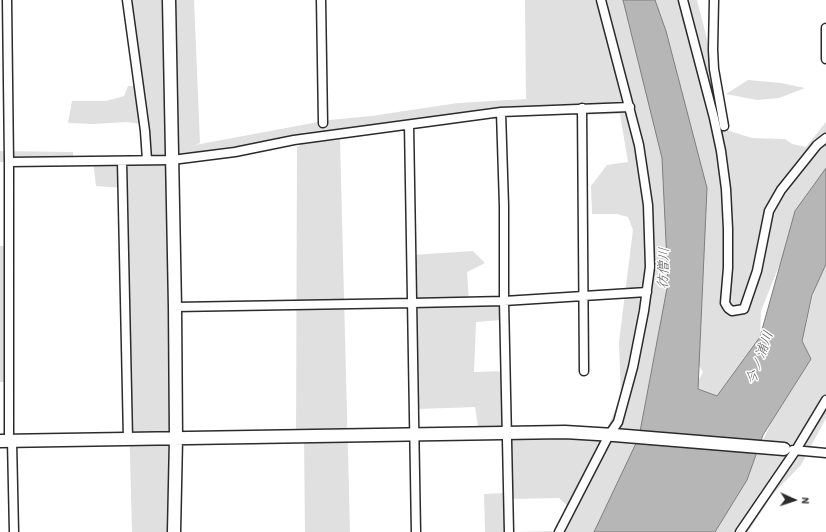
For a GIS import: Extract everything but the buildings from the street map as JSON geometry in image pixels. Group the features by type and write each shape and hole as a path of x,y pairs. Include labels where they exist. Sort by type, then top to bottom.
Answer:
{"street":[{"path":"7,0 9,162 7,441 14,532"},
{"path":"127,0 145,132 146,160"},
{"path":"169,0 175,307 176,439 174,532"},
{"path":"321,0 323,123"},
{"path":"559,532 618,422 633,367 644,311 650,267 648,205 639,145 601,0"},
{"path":"683,0 714,118 721,151 726,189 728,229 728,268 725,303 732,311 744,309 757,271 770,211 777,197 817,145 826,138"},
{"path":"714,0 712,50 724,126"},
{"path":"826,28 826,59"},
{"path":"9,162 172,160 236,152 294,140 501,112 630,107"},
{"path":"582,108 582,296 584,371"},
{"path":"501,112 504,206 506,432 509,532"},
{"path":"409,125 416,532"},
{"path":"122,161 128,439"},
{"path":"175,307 504,301 647,292"},
{"path":"740,532 796,450 826,400"},
{"path":"7,441 565,432 826,453"}],"shaded area":[{"path":"130,0 194,0 200,143 195,145 329,120 371,116 458,103 526,99 525,0 595,0 607,36 601,0 697,0 709,47 723,129 752,138 785,139 792,144 806,147 826,122 826,171 809,191 761,311 760,337 717,396 698,389 698,381 703,372 699,366 656,346 639,437 600,532 509,532 560,531 571,509 559,498 509,499 506,432 604,435 621,397 619,342 633,230 628,217 617,214 592,214 591,186 607,165 628,162 620,114 461,117 348,133 324,131 224,153 173,160 171,532 132,532 123,188 96,186 93,161 146,160 142,124 127,122 93,124 68,123 72,101 106,101 124,96 128,86 139,86"},
{"path":"748,80 781,83 805,88 779,98 757,100 726,94"},
{"path":"340,140 350,532 305,532 304,440 296,437 297,147 303,143"},
{"path":"0,151 73,152 73,161 0,162"},
{"path":"0,246 9,246 9,382 0,382"},
{"path":"473,251 485,263 467,272 469,302 476,307 504,301 501,320 476,322 474,372 505,371 503,425 479,433 475,407 418,409 411,255"},
{"path":"826,264 826,418 801,465 773,494 748,532 715,532 736,498 772,421 811,359 802,341 815,287"},
{"path":"505,493 506,532 485,532 484,494"}],"water":[{"name":"今ノ浦川","path":"623,0 655,0 666,31 707,188 698,389 717,396 760,337 795,211 826,168 826,264 812,295 802,341 811,359 763,435 747,480 715,532 594,532 639,437 668,283 662,158"}],"water label":[{"name":"彷僧川","path":"664,268"}]}
